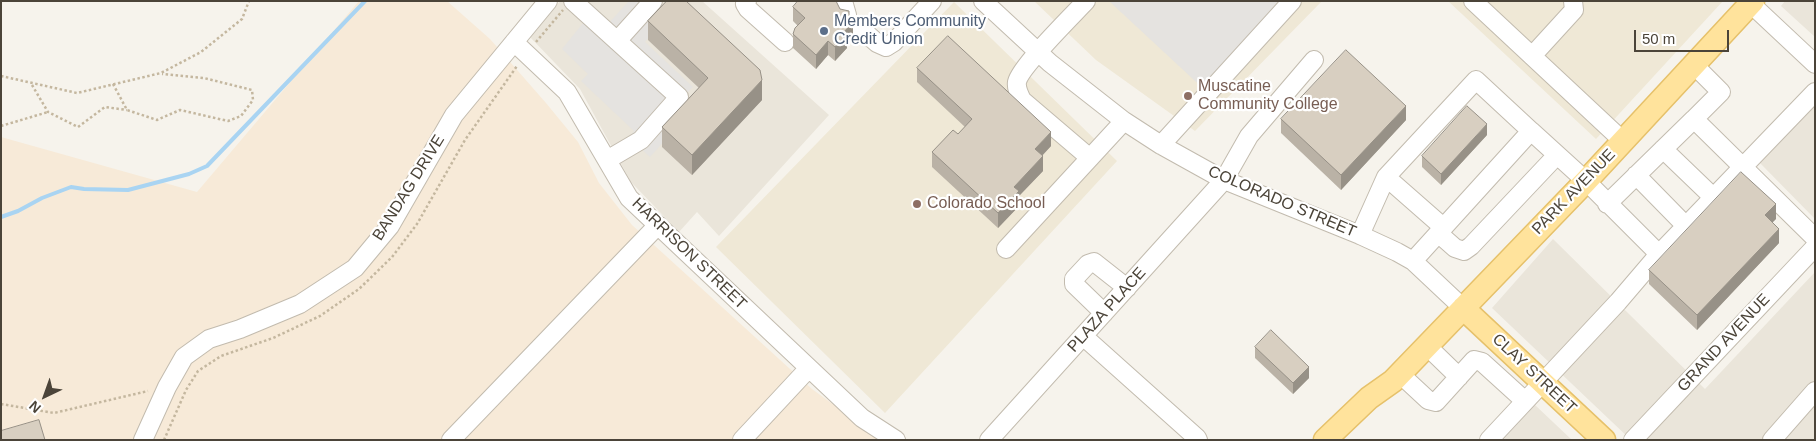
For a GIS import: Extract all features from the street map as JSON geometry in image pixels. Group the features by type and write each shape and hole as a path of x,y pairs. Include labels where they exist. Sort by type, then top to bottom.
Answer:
{"main road":[{"name":"PARK AVENUE","path":"1325,440 1369,398 1396,378 1586,181 1752,2"},
{"name":"CLAY STREET","path":"1463,308 1604,440"},
{"name":"PARK AVENUE","path":"1343,440 1364,419 1387,392 1396,378"}],"street":[{"name":"BANDAG DRIVE","path":"143,440 167,386 184,357 209,339 300,304 356,268 390,226 454,115 548,1"},
{"path":"573,1 679,97 641,140 607,160"},
{"path":"617,41 653,1"},
{"path":"747,1 745,4 748,9 785,42"},
{"path":"850,14 877,43 886,47 894,42 932,1"},
{"name":"COLORADO STREET","path":"983,1 1038,52 1124,121 1161,145 1224,180 1360,235 1413,261 1463,308"},
{"path":"1086,1 1019,74 1016,83 1022,100 1090,158"},
{"path":"1161,145 1292,1"},
{"path":"1473,1 1622,141"},
{"path":"1532,56 1574,10 1573,1"},
{"path":"1752,2 1815,64"},
{"name":"HARRISON STREET","path":"514,42 567,92 629,198 862,418 896,440"},
{"name":"PLAZA PLACE","path":"989,440 1224,180 1249,136 1314,60"},
{"path":"1607,204 1721,92 1694,65"},
{"path":"1360,235 1386,176 1476,80 1586,181 1659,254"},
{"path":"1489,440 1618,302 1659,254 1815,92"},
{"path":"1694,119 1815,238"},
{"path":"1006,249 1124,121"},
{"path":"1413,261 1531,131"},
{"path":"1663,149 1714,198"},
{"path":"1386,176 1441,230 1455,248 1464,250 1557,155"},
{"path":"1636,175 1686,226"},
{"path":"451,440 658,225"},
{"name":"GRAND AVENUE","path":"1633,440 1815,247"},
{"path":"1104,313 1074,284 1074,279 1088,264 1094,262 1127,288"},
{"path":"1084,336 1198,440"},
{"path":"1427,346 1459,377"},
{"path":"1396,378 1428,400 1436,402 1474,360 1482,362 1525,401"},
{"path":"1506,383 1523,364"},
{"path":"742,440 810,368"},
{"path":"1772,440 1815,391"}],"path":[{"path":"1,76 77,93 161,74 201,52 242,19 249,1"},
{"path":"31,84 48,112 78,127 104,107 127,110 157,120 180,110 228,120 241,116 253,100 252,90 204,78 161,74"},
{"path":"113,84 127,110"},
{"path":"1,126 48,112"},
{"path":"1,404 54,413 167,386"}],"shaded area":[{"path":"359,1 447,1 490,39 546,103 578,142 599,183 632,225 812,389 882,440 1,440 1,137 197,192"},
{"path":"560,1 702,1 829,115 719,236 697,212 679,232 631,182 580,89 529,36"},
{"path":"629,1 659,1 670,12 645,42 693,87 685,95 684,101 692,110 650,157 629,137 634,131 581,81 588,74 562,49 592,12 607,25"},
{"name":"Muscatine Community College","path":"1034,1 1322,1 1195,131 1096,60"},
{"path":"1109,1 1300,1 1208,93"},
{"path":"1448,1 1723,1 1596,139"},
{"path":"1785,1 1815,1 1815,37 1781,6"},
{"name":"Colorado School","path":"954,2 1117,161 885,413 716,247"},
{"path":"1815,104 1815,219 1759,162"},
{"path":"1553,239 1705,389 1815,272 1815,440 1631,440 1492,308"},
{"path":"1535,405 1572,440 1503,440"}],"building":[{"path":"667,1 686,1 760,70 762,80 692,155 662,127 708,78 648,21"},
{"path":"798,1 836,1 840,9 849,11 849,17 853,22 844,32 847,34 835,47 828,41 816,55 793,34 795,28 805,18 793,7"},
{"path":"948,36 1051,132 1035,149 1043,156 1014,187 1019,191 998,213 932,152 953,130 958,134 972,119 917,68"},
{"path":"1346,50 1406,106 1341,175 1281,119"},
{"path":"1467,106 1487,124 1441,174 1422,156"},
{"path":"1741,172 1776,204 1765,215 1779,229 1697,315 1649,270"},
{"path":"1271,330 1309,367 1293,383 1255,347"},
{"path":"39,420 45,440 1,440 1,431"}],"waterway":[{"path":"1,217 71,187 128,190 189,174 207,166 365,1"}],"place":[{"name":"Members Community Credit Union","path":"824,31"},
{"name":"Muscatine Community College","path":"1188,96"},
{"name":"Colorado School","path":"917,204"}]}
